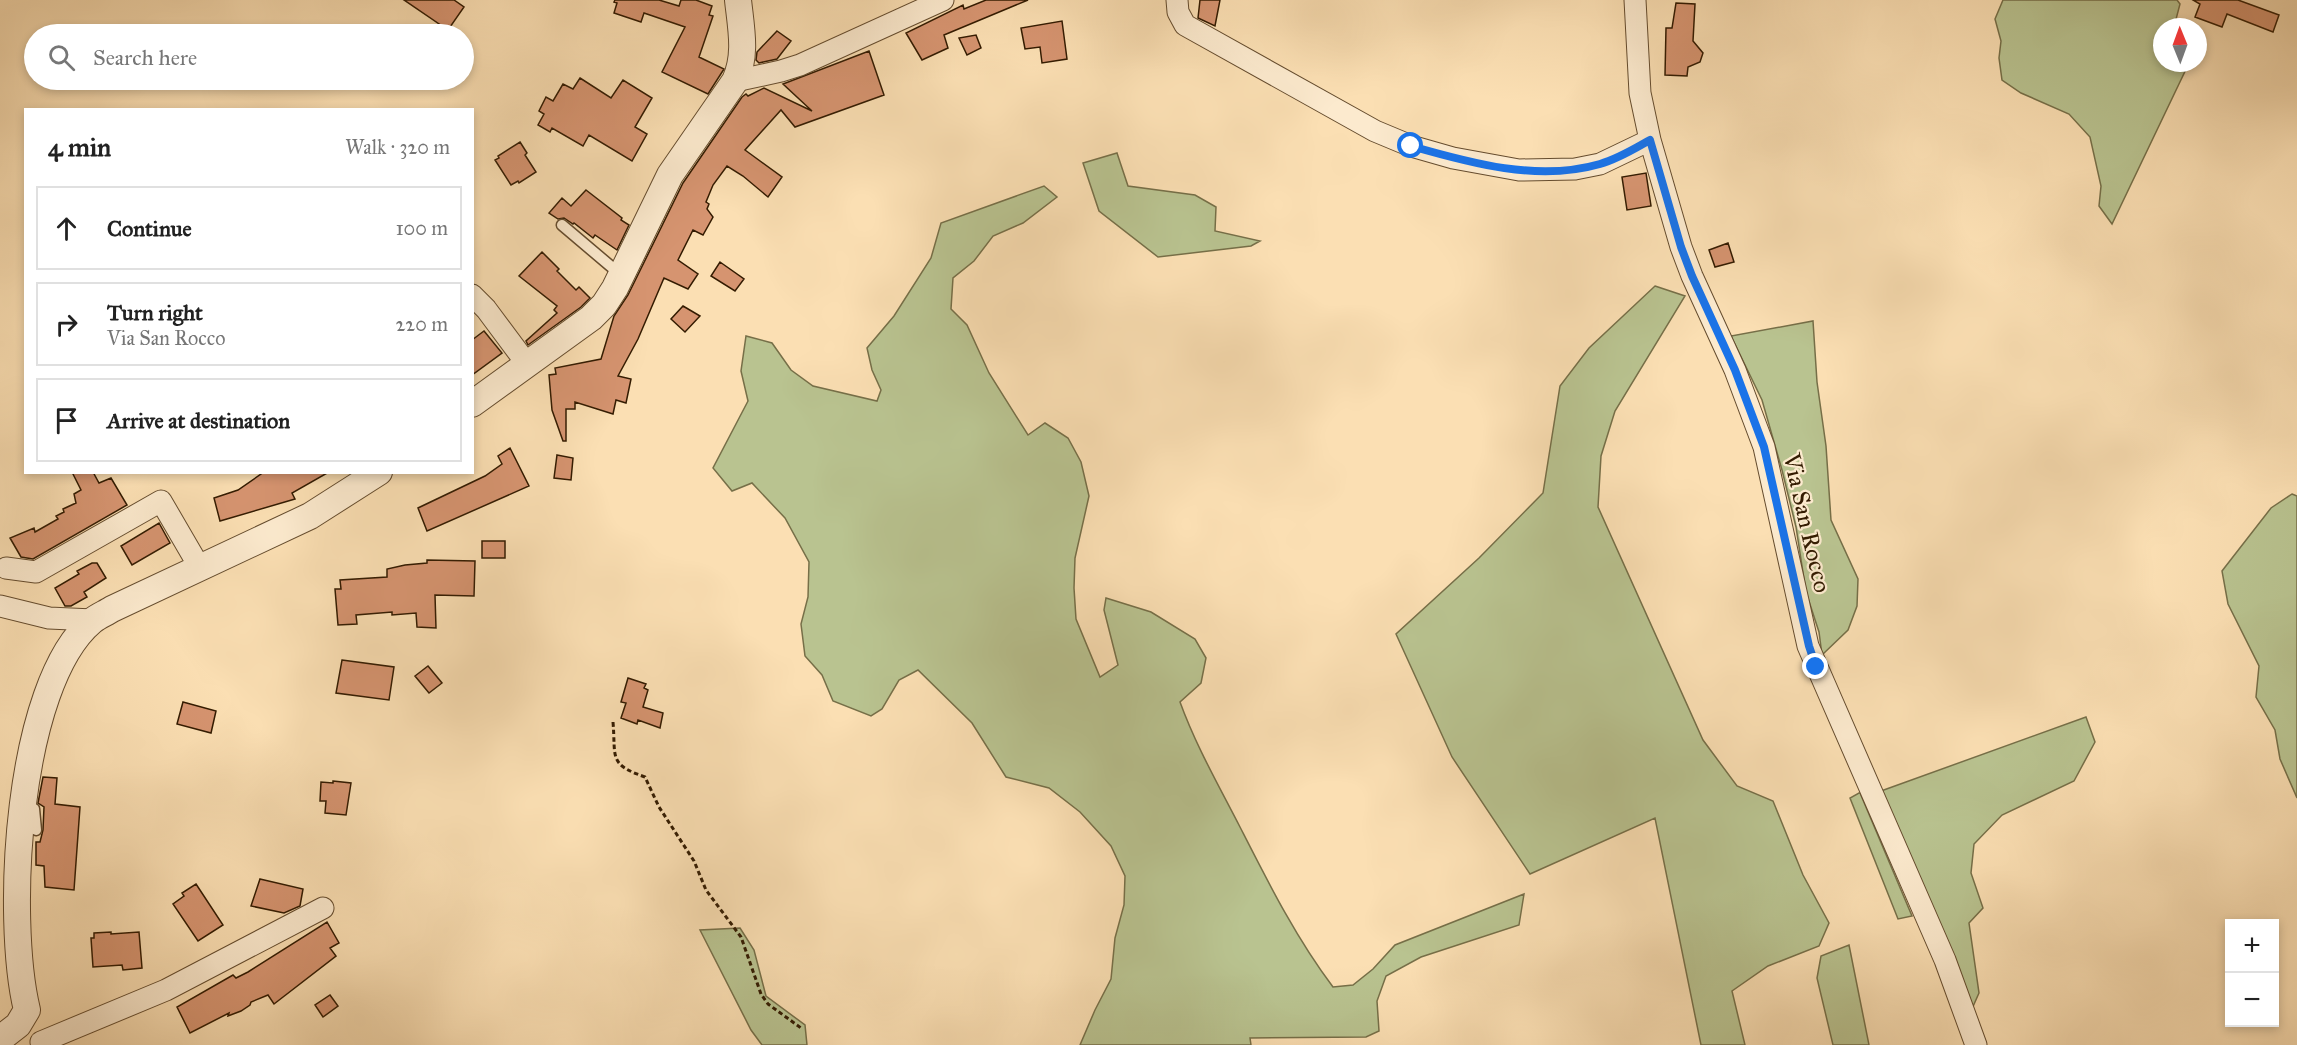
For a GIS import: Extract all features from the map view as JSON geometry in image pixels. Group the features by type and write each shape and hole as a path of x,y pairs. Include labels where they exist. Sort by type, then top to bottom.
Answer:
{"street":[{"path":"474,403 591,318 604,305 670,175 735,81 742,57 738,0"},
{"path":"735,81 772,74 800,64 943,0"},
{"path":"1178,0 1178,12 1185,25 1375,131 1411,146 1490,166 1549,171 1600,164 1650,140"},
{"name":"Via San Rocco","path":"1635,0 1640,93 1650,140 1681,247 1735,370 1764,447 1812,656 1945,960 1976,1045"},
{"path":"474,297 486,309 527,364"},
{"path":"323,908 166,990 42,1043 27,1010 22,991 17,928 18,859 24,806 33,744 48,690 80,634 93,620 112,609 310,516 376,474"},
{"path":"6,568 36,572 161,501 200,568"},
{"path":"0,606 50,618 93,620"},
{"path":"0,1039 18,1025 27,1010"}],"lane":[{"path":"562,225 621,275"},
{"path":"24,806 34,809 36,830"}],"path":[{"path":"613,722 616,757 619,765 645,777 659,807 694,861 706,890 741,937 761,994 768,1004 801,1028"}],"green space":[{"path":"2003,0 2177,0 2180,4 2176,18 2153,18 2153,72 2185,72 2112,224 2099,206 2101,186 2090,137 2069,114 2021,93 2002,80 1999,58 2001,41 1995,19"},
{"path":"1117,153 1128,186 1195,195 1216,207 1215,231 1260,241 1251,246 1158,257 1099,211 1083,163"},
{"path":"1044,186 1057,197 1023,223 993,236 974,261 953,278 951,309 967,325 989,373 1028,435 1045,423 1068,438 1081,462 1089,496 1075,558 1076,619 1100,677 1118,665 1104,610 1106,598 1151,612 1195,639 1206,658 1201,683 1180,702 1186,718 1208,766 1272,889 1307,949 1333,987 1353,985 1373,969 1395,945 1524,894 1519,925 1421,957 1386,976 1377,1001 1379,1031 1366,1037 1250,1038 1251,1045 1080,1045 1111,979 1115,938 1124,905 1125,876 1111,846 1080,812 1049,788 1006,777 972,723 918,670 899,680 882,709 871,716 833,701 822,675 805,656 801,624 808,597 809,562 785,518 752,483 732,491 713,468 748,401 741,371 746,336 772,343 791,370 813,386 877,401 881,390 872,370 867,348 894,316 931,258 941,223"},
{"path":"1655,286 1685,296 1615,411 1601,456 1598,507 1703,740 1737,786 1773,801 1803,875 1829,923 1819,946 1768,966 1732,991 1745,1045 1701,1045 1655,818 1530,874 1452,757 1396,634 1479,558 1543,493 1560,386 1589,348"},
{"path":"1813,321 1831,520 1858,579 1857,606 1848,630 1822,655 1819,632 1806,592 1796,527 1782,470 1762,400 1731,336"},
{"path":"2292,494 2297,496 2297,798 2280,759 2275,730 2256,697 2259,666 2228,604 2222,571 2271,508"},
{"path":"2086,717 2095,742 2074,781 2002,815 1974,844 1971,873 1983,908 1969,923 1979,993 1971,1011 1881,791"},
{"path":"1860,793 1912,916 1898,919 1850,798"},
{"path":"740,928 754,950 766,996 805,1025 807,1045 762,1045 751,1030 700,930"},
{"path":"1849,945 1869,1045 1833,1045 1817,978 1821,956"}],"building":[{"path":"404,0 454,0 464,7 452,24 439,24"},
{"path":"615,0 659,0 679,6 681,0 696,0 712,6 709,15 713,16 699,57 724,69 708,94 662,72 685,27 644,13 641,22 614,13 617,3 614,2"},
{"path":"986,0 1028,0 944,35 948,48 922,60 906,33 963,5 964,9"},
{"path":"1200,0 1220,0 1215,26 1198,18"},
{"path":"2193,0 2238,0 2279,15 2273,32 2227,14 2222,27 2207,21 2207,18 2195,17 2200,4"},
{"path":"1676,3 1695,4 1693,41 1703,53 1700,62 1688,67 1687,76 1665,75 1666,28 1672,28"},
{"path":"1062,21 1067,59 1042,63 1040,47 1025,49 1021,28"},
{"path":"777,31 791,41 777,59 759,63 756,60 757,52"},
{"path":"976,35 981,48 967,55 959,38"},
{"path":"869,51 884,95 795,127 781,110 745,150 782,177 768,197 727,166 713,185 706,202 709,204 707,209 713,217 703,235 693,230 678,260 698,274 688,289 664,278 638,339 618,376 631,379 626,403 616,400 613,414 575,402 575,409 566,409 566,441 563,441 552,410 549,375 556,374 555,368 601,359 614,316 628,295 683,183 742,97 764,88 812,111 783,84"},
{"path":"580,78 611,98 623,80 652,98 635,127 647,134 632,161 589,135 583,146 552,128 550,132 538,125 544,114 539,111 546,97 553,101 563,84 573,89"},
{"path":"520,142 536,172 519,183 518,181 511,185 495,160"},
{"path":"1646,173 1651,206 1627,210 1622,177"},
{"path":"586,190 629,225 617,250 595,235 593,238 574,223 564,218 558,219 549,213 562,198 571,206"},
{"path":"1728,243 1734,262 1715,267 1709,250"},
{"path":"542,252 576,290 579,287 590,298 528,345 526,341 557,313 554,310 557,306 519,276"},
{"path":"720,262 744,279 735,291 711,276"},
{"path":"683,306 700,316 685,332 671,319"},
{"path":"484,331 502,353 474,374 474,338"},
{"path":"510,448 529,486 427,531 418,508 485,476 502,464 498,456"},
{"path":"557,455 573,458 571,480 554,478"},
{"path":"73,474 94,474 99,483 111,478 127,505 33,559 21,557 10,538 34,528 35,532 58,519 56,516 64,512 63,509 76,503 74,494 81,490"},
{"path":"261,474 325,474 292,493 295,499 220,521 214,498 238,490"},
{"path":"159,523 170,543 132,565 121,546"},
{"path":"482,541 505,541 505,558 482,558"},
{"path":"427,560 475,561 474,596 435,595 436,628 417,627 416,613 392,615 392,612 356,615 357,624 338,625 335,589 341,589 340,580 387,577 387,569 427,563"},
{"path":"92,563 97,563 106,578 84,592 87,597 71,606 65,606 55,588 79,574 77,571"},
{"path":"342,660 394,667 389,700 336,693"},
{"path":"428,666 442,683 429,693 415,676"},
{"path":"628,678 646,684 644,688 648,690 643,707 663,713 660,728 638,720 637,724 621,718 626,703 621,702"},
{"path":"183,702 216,711 211,733 177,724"},
{"path":"43,777 57,778 55,804 80,807 74,890 45,887 44,866 36,865 36,842 40,842 43,830 44,807 38,803"},
{"path":"333,781 351,783 346,815 325,813 326,801 320,801 321,782 333,783"},
{"path":"260,879 303,889 300,906 284,913 251,906"},
{"path":"196,884 223,925 198,941 173,904 184,896 182,893"},
{"path":"327,922 339,943 330,948 336,956 274,1004 268,995 251,1002 241,1011 228,1016 229,1013 190,1033 177,1007 233,975 236,978 248,972"},
{"path":"111,932 111,934 139,932 142,968 123,970 122,965 93,967 91,938 94,938 94,933"},
{"path":"330,995 338,1006 323,1017 315,1005"}],"route":[{"path":"1411,146 1490,166 1549,171 1600,164 1650,140 1681,247 1735,370 1764,447 1809,646 1816,667"}]}
